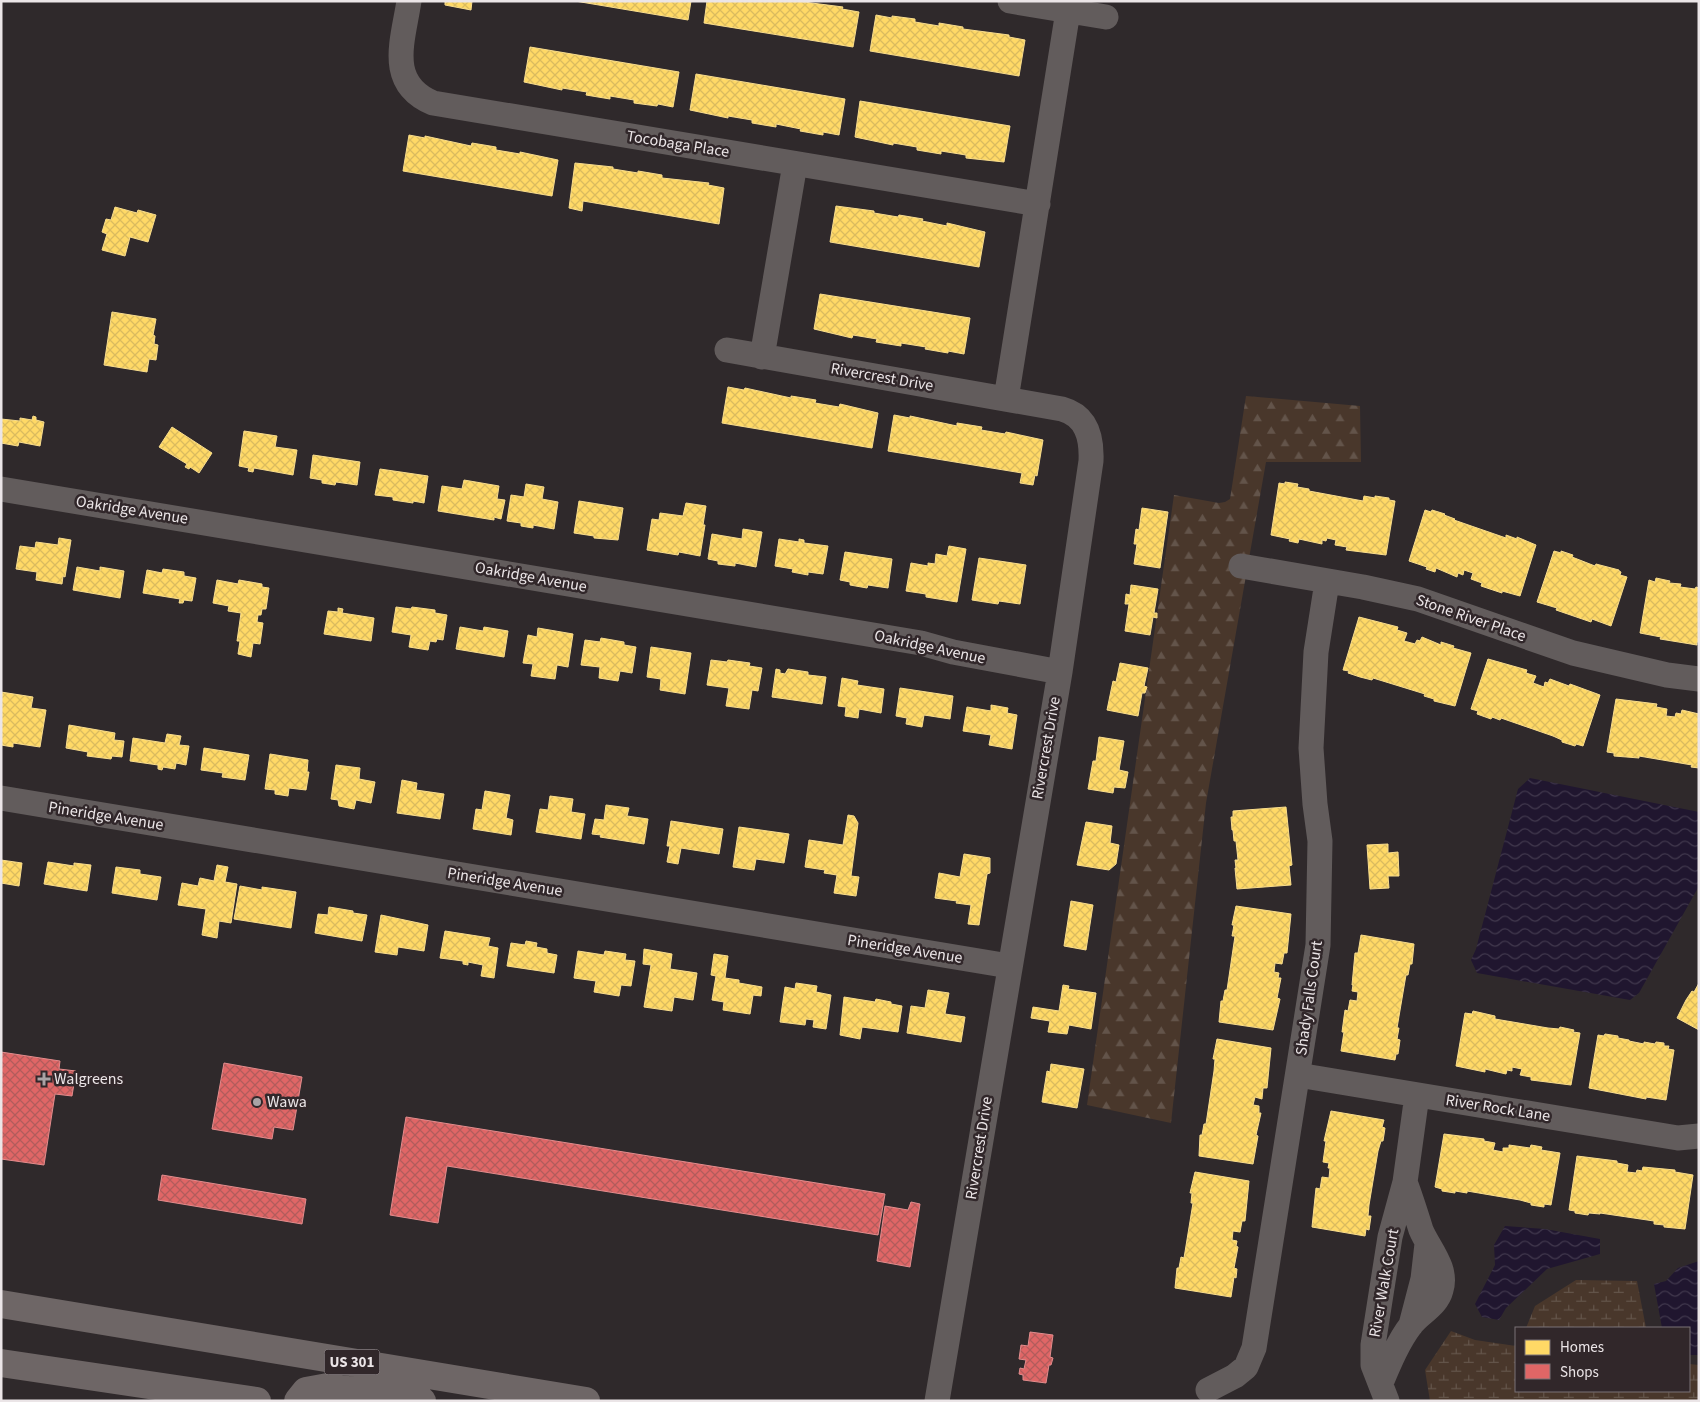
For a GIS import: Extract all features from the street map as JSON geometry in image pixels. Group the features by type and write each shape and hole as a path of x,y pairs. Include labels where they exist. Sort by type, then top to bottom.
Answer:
{"main road":[{"name":"US 301","path":"1,1304 586,1401"},
{"path":"1,1363 257,1401"},
{"path":"298,1401 300,1396 306,1391 328,1387 422,1401"}],"street":[{"name":"Tocobaga Place","path":"409,1 400,58 401,70 412,90 422,98 449,106 1038,204"},
{"path":"1010,1 1106,17"},
{"path":"1006,399 1068,11"},
{"path":"762,357 795,164"},
{"name":"Rivercrest Drive","path":"727,350 1070,411 1086,426 1090,434 1092,446 1091,461 1060,672 937,1401"},
{"name":"Oakridge Avenue","path":"1,489 921,643 953,652 1060,672"},
{"name":"Stone River Place","path":"1241,566 1418,599 1573,653 1667,675 1699,679"},
{"name":"Shady Falls Court","path":"1208,1390 1234,1376 1246,1366 1254,1348 1318,946 1320,841 1311,748 1316,652 1327,582"},
{"name":"Pineridge Avenue","path":"1,798 1009,966"},
{"name":"River Rock Lane","path":"1298,1075 1678,1138 1699,1136"},
{"name":"River Walk Court","path":"1384,1392 1373,1365 1373,1345 1390,1237 1405,1182 1417,1095"},
{"name":"River Walk Court","path":"1384,1392 1390,1360 1411,1325 1429,1308 1441,1292 1443,1281 1441,1268 1436,1256 1427,1252 1405,1182"},
{"path":"1386,1262 1427,1252"}],"green space":[{"path":"1246,396 1360,406 1361,462 1266,462 1206,803 1171,1123 1087,1105 1174,495 1219,503 1230,499"},
{"path":"1576,1280 1637,1281 1646,1327 1526,1327 1535,1306"},
{"path":"1451,1331 1475,1340 1515,1346 1515,1392 1690,1392 1690,1364 1699,1365 1699,1401 1430,1401 1425,1370"}],"water":[{"path":"1530,778 1699,812 1699,886 1639,993 1630,1000 1477,973 1471,960 1476,949 1518,789"},
{"path":"1505,1226 1545,1229 1600,1239 1600,1254 1547,1269 1506,1308 1499,1320 1482,1317 1475,1304 1495,1265 1494,1245"},
{"path":"1699,1261 1699,1355 1690,1355 1690,1327 1662,1327 1654,1284 1666,1281 1678,1268"}],"building: Homes":[{"path":"445,1 472,1 471,10 445,5"},
{"path":"575,1 691,1 688,20"},
{"path":"707,1 796,1 843,7 842,9 859,12 853,47 704,23"},
{"path":"876,15 915,19 915,22 939,26 939,23 963,27 963,29 1009,35 1009,37 1025,40 1019,76 870,51"},
{"path":"530,47 679,72 673,107 634,103 634,100 610,96 610,99 586,95 587,92 562,88 562,90 524,82"},
{"path":"696,74 845,99 839,135 823,132 823,135 776,124 776,127 752,123 752,120 728,116 728,118 690,110"},
{"path":"860,101 1010,126 1004,162 966,158 966,155 941,151 941,154 917,150 917,147 893,143 893,145 855,137"},
{"path":"409,135 425,138 425,136 471,146 472,143 496,147 496,150 520,154 520,152 558,160 552,196 403,171"},
{"path":"575,163 662,175 662,178 709,183 708,185 724,188 719,224 583,201 582,211 569,208"},
{"path":"836,206 874,211 874,213 898,217 899,215 923,219 922,221 947,226 947,223 985,232 979,267 830,242"},
{"path":"115,207 137,213 138,210 156,215 148,242 130,237 125,256 102,250 107,234 102,232 106,219 111,220"},
{"path":"820,294 970,318 964,354 925,349 926,347 901,343 901,346 876,342 877,339 853,335 852,338 814,329"},
{"path":"112,312 156,319 153,335 155,336 154,344 158,345 156,360 149,359 147,372 104,365"},
{"path":"728,387 744,390 745,388 791,398 791,396 816,400 815,403 839,407 840,404 878,413 872,448 722,423"},
{"path":"894,415 910,418 910,416 957,426 957,423 982,427 981,430 1005,434 1006,432 1043,440 1037,476 1035,475 1033,485 1020,483 1022,473 888,451"},
{"path":"33,416 36,417 36,420 44,422 40,446 19,442 18,446 1,443 1,419 20,421 20,418 32,420"},
{"path":"172,427 212,453 199,473 190,467 189,469 185,467 187,464 159,447"},
{"path":"244,431 277,436 275,447 297,450 293,475 254,468 253,472 248,471 249,468 239,466"},
{"path":"313,455 360,462 357,485 336,482 335,485 322,483 322,480 310,478"},
{"path":"380,469 428,476 424,503 393,500 393,497 375,495"},
{"path":"464,480 499,486 497,499 505,500 501,519 494,517 494,520 438,511 442,486 462,489"},
{"path":"1285,482 1298,484 1297,487 1309,489 1309,491 1363,501 1364,496 1375,498 1375,496 1395,501 1386,555 1346,550 1347,547 1335,545 1336,540 1327,538 1326,541 1322,540 1322,544 1299,539 1298,543 1289,541 1290,539 1271,535 1279,483 1285,484"},
{"path":"526,484 544,487 542,499 558,502 554,529 533,525 533,528 521,526 521,523 507,521 511,495 524,497"},
{"path":"579,501 623,508 618,540 594,538 594,536 574,533"},
{"path":"686,503 706,506 700,556 679,552 678,555 647,550 652,519 659,520 660,513 683,516"},
{"path":"1142,508 1168,512 1160,568 1134,564 1137,544 1134,544 1136,529 1139,530"},
{"path":"1425,510 1445,514 1454,520 1506,538 1506,535 1517,539 1517,537 1536,545 1520,596 1502,591 1502,593 1481,586 1482,583 1471,579 1473,573 1464,570 1463,575 1458,573 1457,577 1436,568 1435,572 1426,569 1427,567 1409,561"},
{"path":"743,529 762,532 756,567 735,563 735,566 718,564 718,561 708,559 712,534 742,539"},
{"path":"59,538 71,540 65,577 63,576 62,584 36,580 37,572 16,569 20,546 35,548 36,542 58,545"},
{"path":"779,539 799,542 799,539 804,540 804,543 828,546 823,574 808,572 808,575 792,572 793,569 775,566"},
{"path":"949,546 966,549 957,602 926,597 926,594 906,591 911,563 928,566 928,563 935,564 936,554 947,556"},
{"path":"1554,551 1573,555 1572,557 1595,566 1596,564 1619,570 1621,572 1620,575 1627,577 1611,626 1592,619 1591,622 1537,602"},
{"path":"845,552 892,559 888,588 868,585 867,588 850,585 850,582 840,580"},
{"path":"979,558 1026,565 1020,604 999,601 998,604 972,600"},
{"path":"77,567 100,571 100,567 124,571 120,598 73,590"},
{"path":"163,569 184,572 184,576 196,578 192,601 184,600 183,603 179,603 180,599 143,593 147,570 162,573"},
{"path":"1656,578 1670,581 1669,583 1681,584 1680,587 1699,588 1699,642 1697,642 1697,645 1660,639 1661,637 1640,633 1649,580 1655,582"},
{"path":"217,580 238,584 239,580 262,584 262,587 269,588 266,609 262,609 261,615 258,615 257,622 263,623 260,644 253,643 251,657 238,654 240,641 237,641 241,613 228,611 229,606 213,603"},
{"path":"1131,585 1158,589 1154,613 1157,613 1157,618 1153,617 1150,635 1125,631 1129,604 1125,604 1126,594 1130,595"},
{"path":"396,607 435,610 435,613 447,615 443,640 430,641 428,650 409,647 411,635 392,632"},
{"path":"338,608 343,609 342,613 374,618 371,641 324,634 328,611 338,612"},
{"path":"1359,617 1398,627 1397,630 1407,633 1404,641 1415,644 1422,637 1441,645 1441,642 1454,646 1453,648 1471,653 1455,706 1434,701 1434,699 1424,696 1425,694 1373,678 1372,680 1360,677 1343,670"},
{"path":"460,627 483,631 484,627 508,631 504,657 456,649"},
{"path":"538,628 573,634 568,667 557,665 555,679 531,676 533,664 523,663 528,635 537,637"},
{"path":"601,638 624,642 624,645 636,647 632,673 620,671 618,681 599,678 600,667 581,665 585,640 600,642"},
{"path":"651,647 691,653 685,694 660,690 661,679 647,677"},
{"path":"1488,659 1527,670 1526,673 1536,676 1533,683 1544,687 1545,682 1548,683 1550,679 1600,695 1583,746 1562,742 1562,740 1553,736 1501,718 1500,720 1492,717 1491,719 1477,714 1478,711 1471,709"},
{"path":"711,660 750,663 749,666 762,668 758,691 752,690 749,709 726,706 729,688 707,685"},
{"path":"1120,663 1148,668 1144,686 1147,687 1145,693 1142,693 1138,716 1107,710 1113,681 1116,682"},
{"path":"776,669 780,670 780,673 785,674 788,669 808,672 808,675 826,677 822,704 772,697"},
{"path":"842,678 858,681 857,685 884,689 881,713 859,709 858,718 845,716 846,707 838,706"},
{"path":"900,688 953,696 950,719 924,715 922,727 906,724 907,718 896,716"},
{"path":"1,692 33,697 31,708 46,710 40,747 13,743 13,747 1,745"},
{"path":"1616,699 1657,704 1656,707 1667,709 1666,716 1675,717 1676,713 1681,714 1682,710 1699,714 1699,768 1691,767 1692,765 1639,756 1639,758 1614,756 1614,753 1607,752"},
{"path":"991,705 1008,708 1007,713 1017,715 1012,749 989,745 991,735 963,731 967,707 991,711"},
{"path":"69,725 115,733 114,740 124,741 122,757 112,756 111,759 87,756 88,752 66,748"},
{"path":"167,734 181,736 179,745 189,746 186,765 176,763 175,769 163,767 162,770 158,769 158,765 130,761 133,738 165,743"},
{"path":"1099,737 1124,741 1119,770 1128,772 1125,788 1114,787 1113,793 1088,789 1093,761 1096,761"},
{"path":"204,748 249,755 245,780 222,777 223,773 201,770"},
{"path":"270,754 308,760 307,772 309,772 306,790 289,788 288,796 275,794 275,790 265,789"},
{"path":"336,765 360,768 359,779 375,782 371,803 356,800 354,809 339,806 338,800 331,799"},
{"path":"402,780 417,783 416,790 444,794 440,819 397,813"},
{"path":"485,791 510,795 506,818 513,820 511,835 473,829 476,809 482,810"},
{"path":"550,796 573,799 571,812 585,814 581,839 536,832 540,809 548,810"},
{"path":"606,805 629,808 627,816 648,819 644,844 592,834 595,819 604,820"},
{"path":"1286,807 1292,865 1289,866 1291,885 1237,889 1235,860 1238,860 1236,841 1234,841 1232,830 1231,817 1233,817 1233,811"},
{"path":"848,815 854,816 858,823 851,876 859,877 856,896 834,893 837,875 824,873 825,870 805,867 809,840 843,845"},
{"path":"671,821 723,829 719,854 681,848 678,864 667,862 670,846 667,846"},
{"path":"1086,822 1112,826 1110,843 1119,845 1116,864 1109,870 1077,865"},
{"path":"739,827 789,834 784,863 756,859 754,870 733,867"},
{"path":"1388,844 1388,853 1398,852 1399,876 1388,876 1389,888 1370,889 1367,845"},
{"path":"964,854 990,858 990,873 987,874 979,925 968,924 971,905 935,898 939,873 960,877"},
{"path":"1,860 22,863 19,886 1,883"},
{"path":"48,862 74,866 74,863 91,865 87,891 44,884"},
{"path":"217,865 228,867 225,882 237,884 231,923 219,921 217,938 202,935 206,909 178,905 182,883 198,886 200,878 214,881"},
{"path":"116,867 140,870 140,874 161,877 157,900 112,893"},
{"path":"240,886 262,890 262,887 296,892 291,928 234,919"},
{"path":"1071,901 1093,905 1086,950 1064,946"},
{"path":"1236,906 1291,914 1287,953 1284,953 1282,964 1275,963 1274,972 1279,973 1278,978 1281,978 1277,998 1280,999 1273,1030 1219,1022 1221,1001 1223,1001 1225,990 1227,990 1235,936 1232,936 1234,925 1232,925"},
{"path":"329,907 367,915 362,941 315,933 318,914 328,915"},
{"path":"381,915 428,925 424,951 398,947 397,955 375,952"},
{"path":"445,931 490,938 488,946 498,948 494,978 481,976 483,965 468,962 468,965 463,964 463,961 440,958"},
{"path":"1361,935 1414,944 1412,964 1410,964 1408,975 1406,975 1397,1028 1399,1028 1397,1039 1400,1040 1395,1060 1341,1051 1345,1010 1348,1011 1350,1000 1357,1001 1358,992 1352,991 1352,985 1355,953 1358,953"},
{"path":"526,941 537,943 536,947 547,949 547,953 557,955 554,973 507,966 511,943 525,945"},
{"path":"644,949 672,954 670,969 697,973 693,1000 674,997 672,1011 644,1007 651,965 643,964"},
{"path":"578,951 604,955 605,951 626,954 625,960 635,961 631,986 621,985 619,996 594,992 596,981 574,978"},
{"path":"714,954 728,956 725,978 739,980 739,983 762,987 761,996 753,995 750,1014 723,1010 724,1002 712,1000 716,976 711,975"},
{"path":"796,983 817,986 816,992 831,995 826,1029 813,1027 814,1020 806,1019 805,1025 780,1022 785,987 795,989"},
{"path":"1699,983 1699,1030 1677,1018 1686,1000"},
{"path":"1063,985 1069,986 1068,989 1096,993 1091,1029 1069,1025 1067,1034 1048,1032 1050,1021 1031,1018 1033,1007 1059,1011"},
{"path":"928,990 949,993 945,1014 965,1017 961,1042 907,1033 911,1006 925,1008"},
{"path":"844,997 875,1002 876,999 902,1006 898,1032 862,1027 860,1039 840,1035"},
{"path":"1473,1011 1495,1016 1495,1019 1548,1028 1559,1029 1560,1027 1580,1033 1571,1085 1531,1080 1531,1077 1520,1075 1522,1069 1512,1067 1512,1071 1507,1070 1506,1074 1485,1069 1485,1072 1456,1066 1465,1013 1472,1014"},
{"path":"1605,1034 1644,1044 1644,1042 1664,1043 1664,1046 1669,1046 1668,1049 1674,1050 1666,1100 1646,1097 1646,1099 1589,1088 1598,1035 1604,1036"},
{"path":"1217,1039 1271,1048 1267,1088 1263,1088 1262,1099 1255,1097 1253,1105 1259,1106 1259,1113 1261,1113 1256,1135 1258,1136 1253,1164 1199,1156 1200,1135 1202,1135 1204,1124 1206,1124"},
{"path":"1051,1064 1084,1069 1077,1108 1042,1102 1047,1071 1050,1072"},
{"path":"1331,1111 1384,1120 1382,1127 1385,1128 1383,1141 1381,1141 1378,1151 1369,1205 1368,1216 1371,1216 1369,1230 1366,1229 1365,1236 1312,1227 1316,1188 1320,1189 1322,1177 1329,1178 1329,1163 1323,1162 1326,1141 1324,1141"},
{"path":"1444,1134 1484,1139 1484,1141 1495,1143 1493,1150 1503,1152 1503,1148 1509,1148 1509,1145 1530,1148 1531,1145 1542,1147 1541,1150 1560,1153 1551,1205 1544,1204 1544,1207 1531,1205 1531,1203 1520,1200 1467,1191 1467,1193 1455,1191 1455,1193 1442,1191 1442,1189 1435,1187"},
{"path":"1577,1156 1617,1161 1617,1163 1628,1165 1627,1172 1636,1173 1637,1170 1642,1171 1643,1167 1675,1170 1675,1172 1693,1175 1685,1229 1664,1227 1664,1225 1654,1224 1654,1221 1600,1213 1589,1213 1588,1215 1569,1210"},
{"path":"1195,1172 1249,1181 1245,1221 1242,1221 1240,1232 1233,1231 1232,1240 1237,1241 1236,1246 1238,1247 1234,1268 1237,1269 1236,1278 1234,1277 1231,1297 1175,1288 1177,1268 1179,1268 1181,1257 1184,1258 1193,1203 1191,1203 1192,1193 1190,1193"}],"building: Shops":[{"name":"Walgreens","path":"1,1052 60,1061 59,1069 76,1071 72,1096 55,1094 44,1165 1,1159"},
{"name":"Wawa","path":"224,1063 302,1077 293,1130 274,1127 272,1139 212,1129"},
{"path":"406,1117 885,1194 878,1235 447,1166 438,1223 390,1215"},
{"path":"162,1175 306,1199 302,1224 158,1200"},
{"path":"911,1202 920,1204 910,1267 877,1261 885,1206 908,1210"},
{"path":"1030,1332 1053,1335 1050,1357 1053,1358 1051,1365 1049,1365 1046,1383 1023,1380 1023,1375 1019,1374 1020,1368 1024,1369 1026,1360 1019,1359 1021,1345 1028,1346"}],"place":[{"name":"Walgreens","path":"44,1079"},
{"name":"Wawa","path":"257,1102"}]}
